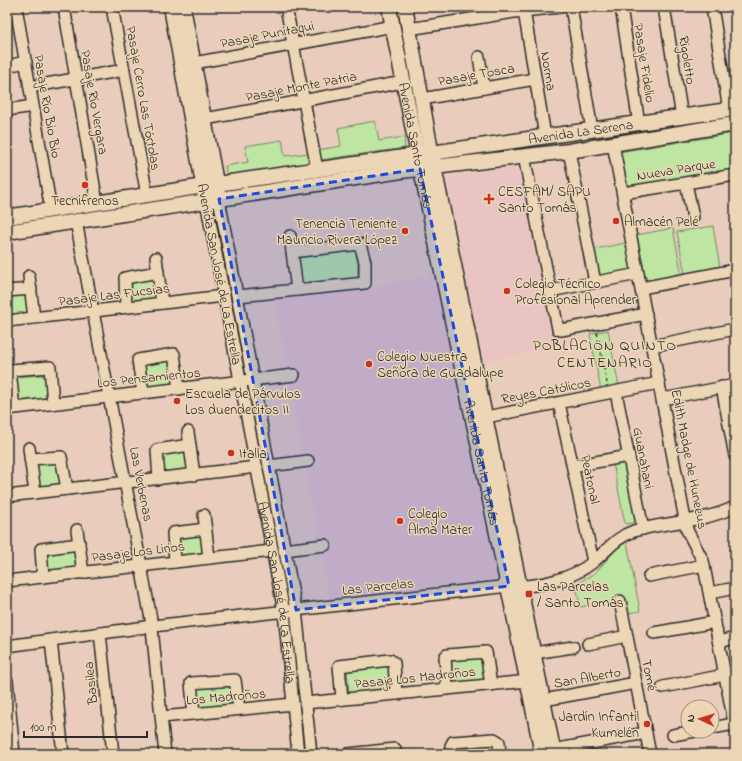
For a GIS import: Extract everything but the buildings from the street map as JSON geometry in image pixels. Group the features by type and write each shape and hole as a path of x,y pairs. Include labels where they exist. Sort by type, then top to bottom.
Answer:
{"main road":[{"name":"Avenida San José de La Estrella","path":"182,7 205,119 210,185"},
{"name":"Avenida San José de La Estrella","path":"182,7 213,200"},
{"name":"Avenida Santo Tomás","path":"389,7 403,82 425,153 515,587 534,653 544,700 550,753"},
{"name":"Avenida Santo Tomás","path":"404,7 422,99 425,153"},
{"name":"Avenida La Serena","path":"7,217 316,169 682,118 732,109"},
{"name":"Avenida La Serena","path":"7,232 428,168 613,144 735,124"},
{"name":"Avenida Santo Tomás","path":"428,168 486,417 515,587 528,681 550,753"}],"street":[{"name":"Pasaje Río Bio Bio","path":"16,7 51,210"},
{"name":"Pasaje Río Vergara","path":"64,7 97,203"},
{"name":"Pasaje Cerro Las Tórtolas","path":"112,7 147,195"},
{"path":"286,7 316,169"},
{"path":"409,29 524,11 561,7"},
{"path":"570,7 592,130"},
{"name":"Pasaje Fidelio","path":"621,7 639,124"},
{"name":"Rigoletto","path":"664,7 682,118"},
{"path":"712,7 732,109"},
{"name":"Norma","path":"524,11 545,136"},
{"name":"Pasaje Punitaqui","path":"194,63 393,26"},
{"path":"479,57 484,88"},
{"path":"7,66 26,62"},
{"path":"30,87 124,70"},
{"name":"Pasaje Tosca","path":"422,99 535,79"},
{"name":"Pasaje Monte Patria","path":"205,119 403,82"},
{"path":"7,110 33,106"},
{"name":"Edith Madge de Huneeus","path":"613,144 689,537 700,554 704,565 725,675 731,689 735,726"},
{"path":"569,150 595,282"},
{"path":"524,156 559,330 646,314"},
{"name":"Nueva Parque","path":"623,194 686,182 735,175"},
{"path":"686,182 693,217"},
{"name":"Avenida San José de La Estrella","path":"213,200 238,296 252,381 296,610 311,754"},
{"name":"Avenida San José de La Estrella","path":"213,200 224,296 284,612 298,754"},
{"name":"Las Verbenas","path":"76,221 142,566 152,626 165,754"},
{"path":"290,236 297,290"},
{"path":"238,296 365,283 365,262 360,244 292,252"},
{"path":"156,258 162,304"},
{"path":"641,288 735,270"},
{"path":"126,307 125,278 158,272"},
{"path":"550,290 638,274"},
{"path":"29,276 34,318"},
{"path":"7,291 31,289"},
{"name":"Pasaje Las Fucsias","path":"7,321 224,296"},
{"path":"652,346 735,329"},
{"path":"143,393 138,360 174,354 179,389"},
{"path":"10,408 10,370 50,367 53,403"},
{"name":"Los Pensamientos","path":"10,408 294,375"},
{"name":"Reyes Católicos","path":"486,417 660,383"},
{"path":"663,399 735,385"},
{"path":"722,388 734,441 735,456"},
{"name":"Guanahani","path":"613,392 629,456 643,529"},
{"name":"Peatonal","path":"559,403 593,562"},
{"path":"188,432 194,475"},
{"path":"159,479 157,450 190,446"},
{"path":"35,493 30,454 62,457 67,489"},
{"path":"573,466 629,456"},
{"path":"268,466 308,461"},
{"path":"7,496 256,467"},
{"name":"Las Parcelas","path":"7,646 152,626 515,587 565,577 580,571 593,562 619,538 643,529 715,516 735,507"},
{"path":"204,515 210,558"},
{"path":"175,562 173,533 206,529"},
{"path":"77,530 83,573"},
{"path":"43,577 41,549 79,544"},
{"path":"284,550 325,545"},
{"name":"Pasaje Los Lirios","path":"7,581 272,551"},
{"path":"649,576 704,565"},
{"path":"710,593 735,588"},
{"name":"Tomé","path":"620,601 650,754"},
{"path":"654,633 715,622"},
{"name":"Basilea","path":"100,633 113,754"},
{"path":"588,644 627,636"},
{"path":"719,642 735,638"},
{"path":"51,640 63,754"},
{"path":"534,653 573,647"},
{"path":"447,689 446,656 469,653 486,652 491,685"},
{"path":"342,700 339,666 390,660 394,663 396,694"},
{"path":"663,687 725,675"},
{"path":"194,714 191,683 236,680 239,710"},
{"name":"Pasaje Los Madroños","path":"305,703 528,681"},
{"path":"7,682 14,754"},
{"name":"San Alberto","path":"544,700 636,684"},
{"name":"Los Madroños","path":"162,717 293,704"},
{"path":"720,727 735,726"},
{"path":"550,753 646,733"},
{"path":"673,735 680,734"},
{"path":"452,754 451,746 453,742 494,739 498,742 500,754"},
{"path":"348,754 395,749 395,754"}],"path":[{"path":"595,324 613,392"}],"highlighted area":[{"path":"420,169 509,586 296,610 219,199"}],"shaded area":[{"name":"Colegio Técnico Profesional Aprender","path":"521,166 557,347 482,362 446,178"},
{"path":"436,276 465,431 497,575 495,579 329,598 274,298 382,286 393,282"}],"green space":[{"path":"375,121 379,141 404,137 405,148 319,160 318,150 341,146 338,128"},
{"path":"735,133 735,169 626,187 619,152"},
{"path":"282,140 285,156 309,153 311,165 227,178 225,166 248,162 245,146"},
{"path":"713,226 720,268 685,274 677,232"},
{"path":"673,228 682,276 647,282 637,235"},
{"path":"630,242 635,269 597,277 591,250"},
{"path":"355,250 358,264 358,279 301,286 297,257"},
{"path":"153,275 159,298 130,304 128,278"},
{"path":"7,294 28,294 30,314 7,317"},
{"path":"608,330 619,387 601,391 590,334"},
{"path":"166,360 172,363 174,383 145,387 142,368 144,364"},
{"path":"41,375 45,377 48,398 17,401 15,377"},
{"path":"185,448 190,470 163,476 160,450"},
{"path":"58,458 65,486 38,490 36,460"},
{"path":"627,460 639,522 625,524 613,463"},
{"path":"176,534 203,534 204,556 180,558"},
{"path":"627,542 640,611 629,613 626,598 580,607 576,584 595,573 618,547"},
{"path":"44,549 75,549 79,569 44,573"},
{"path":"485,657 487,680 451,684 449,661"},
{"path":"390,664 392,688 349,693 347,669"},
{"path":"195,683 232,684 232,706 198,712"},
{"path":"494,741 495,754 455,754 454,745"}],"place":[{"name":"Tecnifrenos","path":"85,185"},
{"name":"CESFAM/ SAPU Santo Tomás","path":"489,199"},
{"name":"Almacén Pelé","path":"616,221"},
{"name":"Tenencia Teniente Mauricio Rivera López","path":"405,231"},
{"name":"Colegio Técnico Profesional Aprender","path":"507,291"},
{"name":"Colegio Nuestra Señora de Guadalupe","path":"369,364"},
{"name":"Escuela de Párvulos Los duendecitos II","path":"177,401"},
{"name":"Italla","path":"231,453"},
{"name":"Colegio Alma Mater","path":"400,521"},
{"name":"Las Parcelas / Santo Tomás","path":"529,594"},
{"name":"Jardín Infantil Kumelén","path":"647,724"}],"district":[{"name":"POBLACIÓN QUINTO CENTENARIO","path":"605,354"}]}
